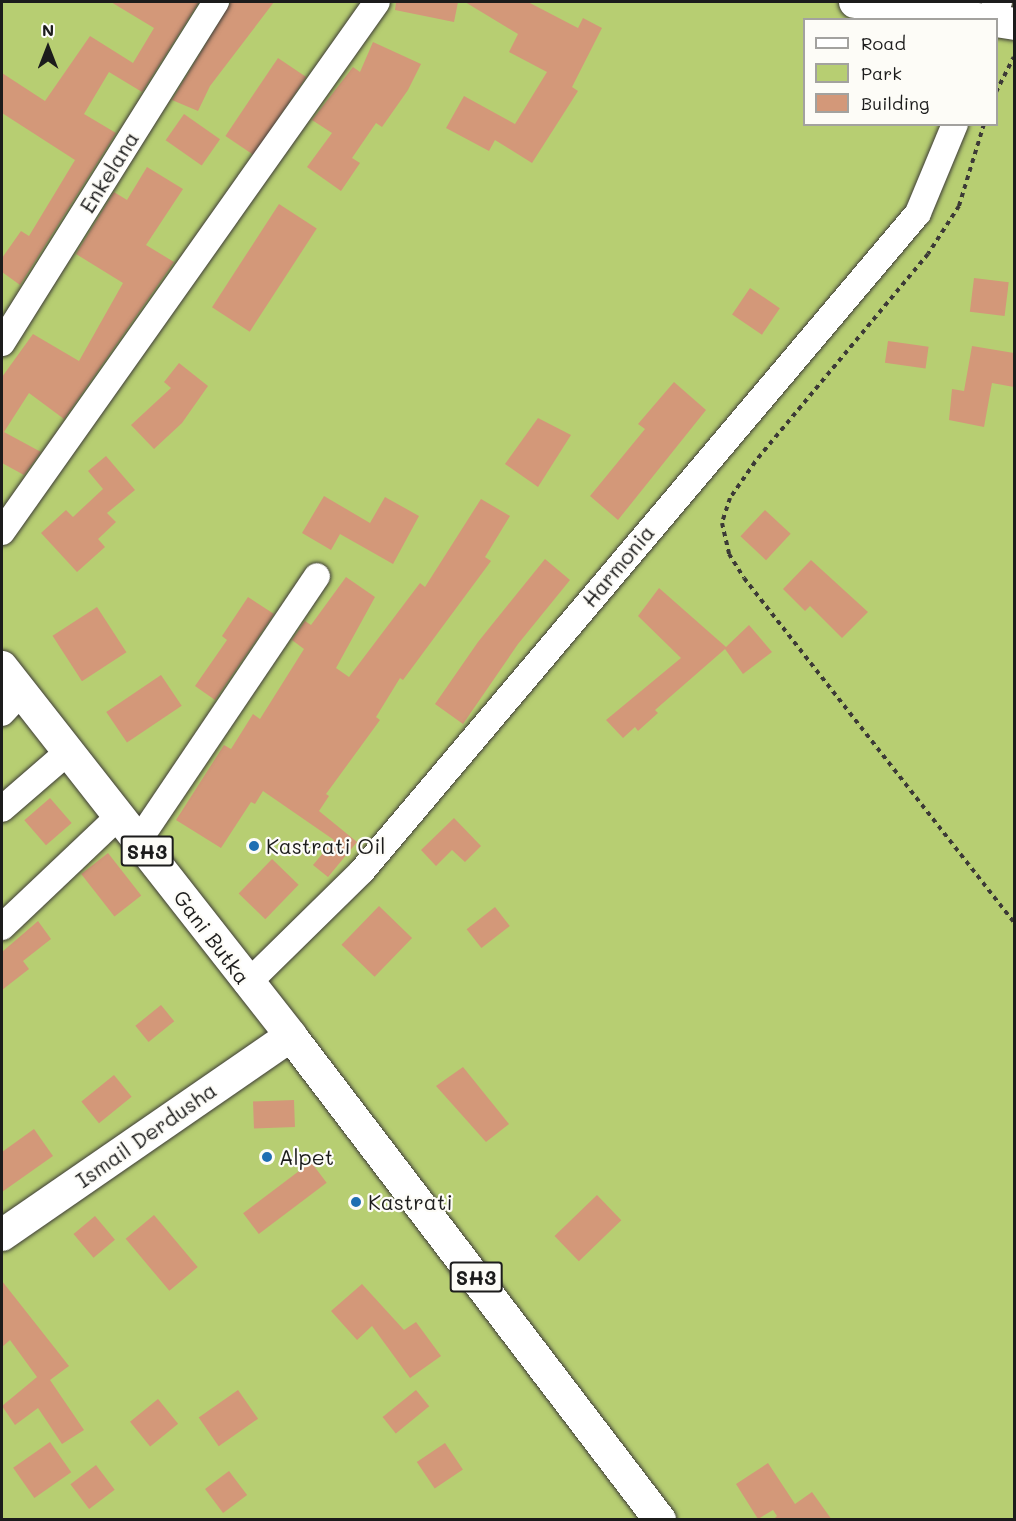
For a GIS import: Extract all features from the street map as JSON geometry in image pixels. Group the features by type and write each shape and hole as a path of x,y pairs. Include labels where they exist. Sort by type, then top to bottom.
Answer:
{"main road":[{"path":"855,2 971,18"},
{"path":"998,21 1014,24"},
{"name":"Gani Butka","path":"2,667 11,703 70,750 247,984 291,1036"},
{"name":"Ismail Derdusha","path":"2,1235 291,1036"},
{"name":"SH3","path":"291,1036 660,1520"}],"street":[{"name":"Enkelana","path":"2,343 216,2"},
{"path":"2,532 377,2"},
{"path":"987,18 999,2"},
{"name":"Harmonia","path":"247,984 362,871 918,213 954,126"},
{"path":"139,840 317,576"},
{"path":"2,809 70,750"},
{"path":"2,927 120,815"}],"path":[{"path":"998,88 1014,57"},
{"path":"983,126 959,206 928,254 755,462 730,498 722,523 729,554 744,578 1014,922"}],"green space":[{"path":"2,2 1014,2 1014,1519 2,1519"}],"building":[{"path":"111,2 199,2 142,92 109,72 84,114 116,133 20,285 2,272 2,258 21,231 29,236 75,160 2,113 2,73 45,101 90,36 133,63 154,28"},
{"path":"231,2 274,2 210,86 198,111 172,100"},
{"path":"396,2 458,2 454,22 395,10"},
{"path":"465,2 528,2 578,28 583,18 602,28 572,87 578,91 532,163 495,140 489,151 446,128 464,96 515,124 547,72 509,52 518,34"},
{"path":"373,42 421,64 408,90 382,127 376,123 352,158 360,163 341,191 307,167 332,133 312,120 353,67 360,72"},
{"path":"278,58 306,77 254,155 225,136"},
{"path":"184,114 220,139 202,165 166,140"},
{"path":"147,167 183,189 146,245 174,262 64,419 29,393 4,432 41,452 24,475 2,463 2,377 33,334 79,361 123,283 76,254 114,192 127,200"},
{"path":"279,204 317,229 250,332 212,307"},
{"path":"974,278 1009,282 1005,316 970,312"},
{"path":"750,288 780,308 762,335 732,315"},
{"path":"888,341 929,347 926,368 885,363"},
{"path":"972,346 1014,353 1014,387 992,383 984,427 949,420 952,389 964,391"},
{"path":"179,363 208,386 182,423 154,449 131,425 171,388 164,382"},
{"path":"674,382 706,410 618,520 590,496 645,429 638,424"},
{"path":"538,418 571,435 538,487 505,464"},
{"path":"106,456 135,490 107,513 116,522 98,539 105,547 77,572 41,533 66,510 73,517 103,489 88,471"},
{"path":"324,496 370,523 385,497 419,516 393,564 340,534 331,550 302,533"},
{"path":"481,499 510,516 485,557 491,561 403,680 400,678 376,717 380,720 326,794 329,796 319,811 357,842 328,877 313,865 334,840 263,791 255,804 251,802 221,848 176,820 224,745 231,749 253,714 260,719 304,649 292,640 305,621 311,625 346,577 375,597 336,668 349,677 420,583 425,587"},
{"path":"765,510 791,534 766,560 740,536"},
{"path":"545,559 570,580 518,644 463,724 435,704 478,642"},
{"path":"811,560 868,612 842,638 810,606 805,611 783,589"},
{"path":"659,588 726,647 749,625 772,652 743,674 725,649 655,710 658,713 638,731 635,727 623,738 606,720 681,658 638,616"},
{"path":"248,597 274,614 215,700 195,686 227,640 222,636"},
{"path":"97,607 126,652 82,681 53,636"},
{"path":"161,675 182,706 127,743 106,712"},
{"path":"50,798 72,823 46,845 24,820"},
{"path":"454,818 481,846 465,862 452,850 436,866 421,850"},
{"path":"108,853 141,896 114,916 81,874"},
{"path":"272,859 299,885 265,919 239,894"},
{"path":"379,906 412,938 375,977 341,945"},
{"path":"495,907 510,926 481,948 467,929"},
{"path":"38,921 51,939 23,961 29,969 2,990 2,952"},
{"path":"161,1005 174,1021 149,1042 135,1026"},
{"path":"463,1067 509,1124 486,1142 436,1086"},
{"path":"114,1075 132,1097 99,1123 81,1101"},
{"path":"294,1100 295,1127 254,1128 253,1101"},
{"path":"34,1129 53,1156 2,1192 2,1152"},
{"path":"311,1162 327,1183 259,1234 243,1213"},
{"path":"597,1195 621,1220 579,1261 555,1236"},
{"path":"154,1215 198,1267 169,1291 126,1239"},
{"path":"95,1216 115,1240 93,1258 74,1234"},
{"path":"2,1281 69,1366 50,1380 84,1430 62,1444 38,1408 15,1425 2,1406 37,1377 10,1340 2,1347"},
{"path":"362,1284 404,1330 416,1322 441,1356 410,1378 372,1326 357,1340 331,1311"},
{"path":"238,1390 258,1419 219,1446 199,1418"},
{"path":"416,1390 429,1406 396,1433 383,1417"},
{"path":"158,1399 178,1424 150,1447 130,1422"},
{"path":"50,1442 71,1472 34,1498 13,1468"},
{"path":"445,1443 463,1470 435,1489 417,1462"},
{"path":"768,1463 795,1504 812,1492 832,1520 773,1520 777,1516 773,1510 758,1519 736,1484"},
{"path":"96,1465 115,1490 89,1509 70,1484"},
{"path":"229,1471 247,1495 223,1513 205,1489"}],"place":[{"name":"Kastrati Oil","path":"254,846"},
{"name":"Alpet","path":"267,1157"},
{"name":"Kastrati","path":"356,1202"}]}
